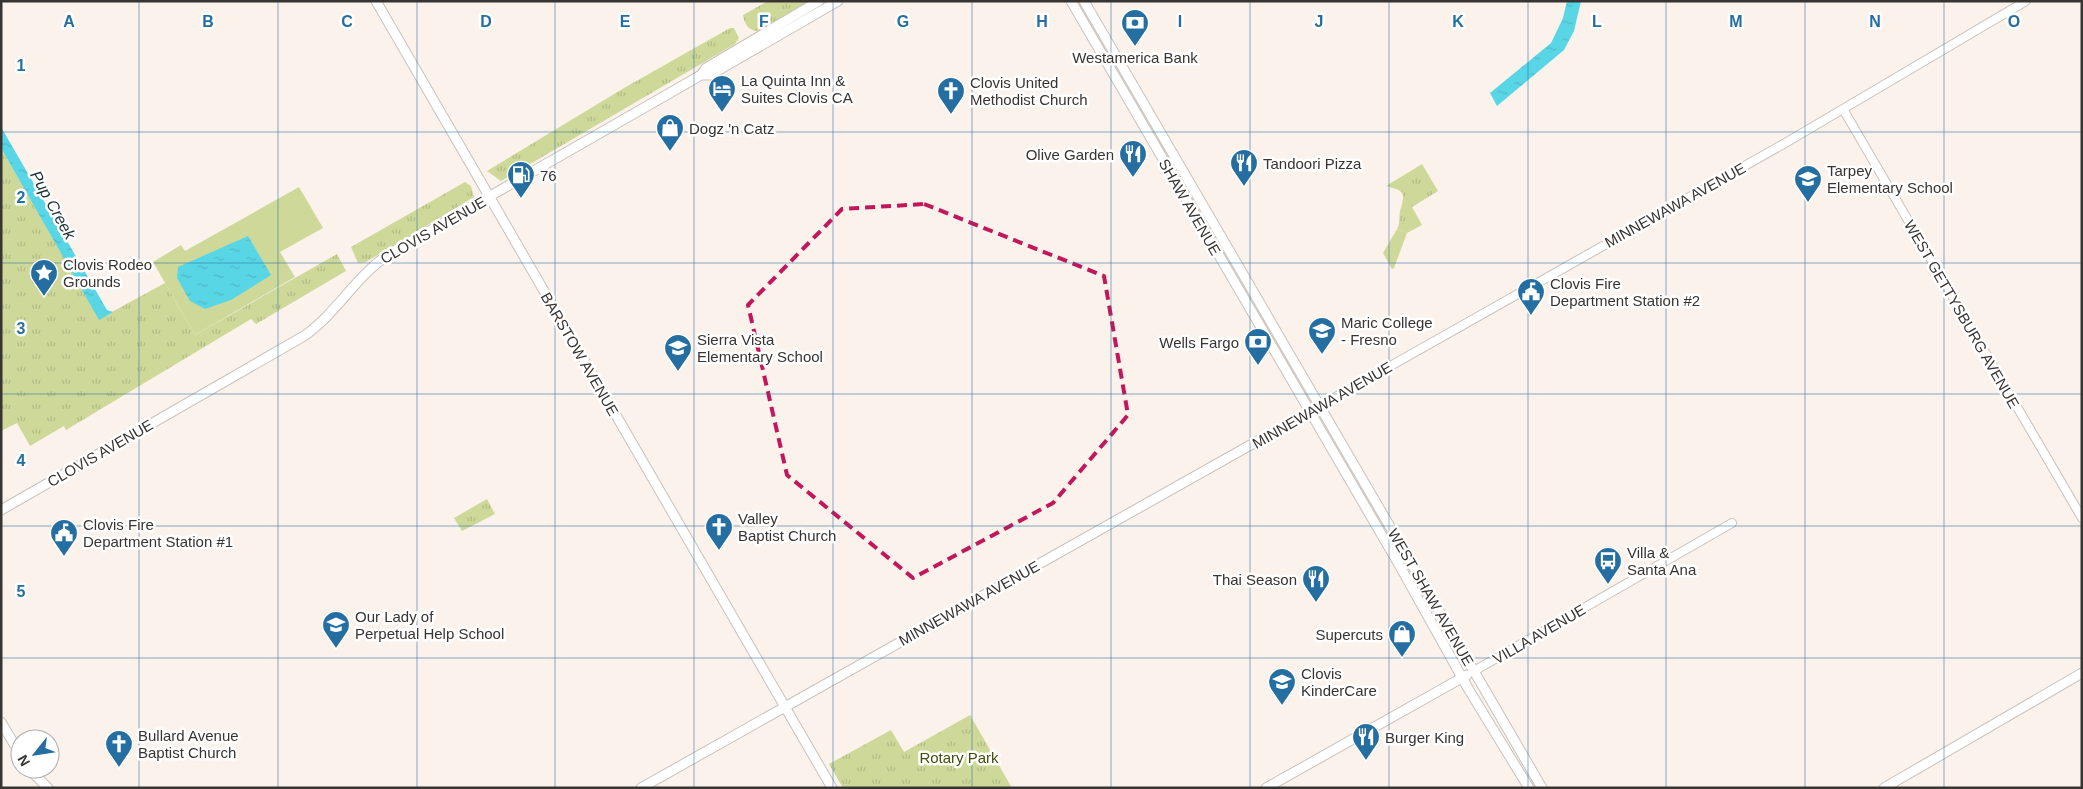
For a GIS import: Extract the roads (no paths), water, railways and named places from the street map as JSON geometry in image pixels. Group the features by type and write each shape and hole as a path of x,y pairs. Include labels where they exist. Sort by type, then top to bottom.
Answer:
{"main road":[{"name":"BARSTOW AVENUE","path":"376,1 488,198 832,788"},
{"path":"753,45 819,1"},
{"path":"820,11 822,5 829,1"},
{"name":"CLOVIS AVENUE","path":"701,76 706,68 838,1"},
{"name":"SHAW AVENUE","path":"1084,1 1321,406"},
{"path":"1074,2 1103,44 1110,46"},
{"name":"SHAW AVENUE","path":"1074,2 1309,412"},
{"name":"CLOVIS AVENUE","path":"1,510 304,336 329,317 353,286 375,264 701,76 710,75 753,45"},
{"path":"1176,181 1194,203 1210,229 1218,231"},
{"path":"1210,240 1215,239 1225,254 1232,256"},
{"name":"WEST SHAW AVENUE","path":"1321,406 1542,788"},
{"name":"WEST SHAW AVENUE","path":"1309,412 1389,548 1462,678 1529,788"},
{"name":"MINNEWAWA AVENUE","path":"641,788 1309,412"},
{"path":"1354,488 1362,493 1389,536 1397,539"},
{"path":"1389,548 1396,548 1418,586 1426,589"},
{"name":"VILLA AVENUE","path":"1266,788 1474,671"},
{"path":"1884,788 2082,673"},
{"path":"1,722 10,737"},
{"path":"37,779 48,788"}],"street":[{"name":"MINNEWAWA AVENUE","path":"1309,412 1843,109 2026,1"},
{"name":"WEST GETTYSBURG AVENUE","path":"1843,109 2082,518"},
{"name":"VILLA AVENUE","path":"1474,671 1732,522"}],"water":[{"path":"1567,1 1581,1 1574,31 1564,50 1497,106 1490,93 1551,43 1563,18"},
{"path":"1,127 107,310 113,312 99,320 1,148"},
{"path":"248,236 271,275 231,300 205,309 190,301 177,278 178,267"}],"place":[{"name":"Westamerica Bank","path":"1135,47"},
{"name":"La Quinta Inn & Suites Clovis CA","path":"722,113"},
{"name":"Clovis United Methodist Church","path":"951,115"},
{"name":"Dogz 'n Catz","path":"670,152"},
{"name":"Olive Garden","path":"1133,178"},
{"name":"Tandoori Pizza","path":"1244,187"},
{"name":"76","path":"521,199"},
{"name":"Tarpey Elementary School","path":"1808,203"},
{"name":"Clovis Rodeo Grounds","path":"44,297"},
{"name":"Clovis Fire Department Station #2","path":"1531,316"},
{"name":"Maric College - Fresno","path":"1322,355"},
{"name":"Wells Fargo","path":"1258,366"},
{"name":"Sierra Vista Elementary School","path":"678,372"},
{"name":"Valley Baptist Church","path":"719,551"},
{"name":"Clovis Fire Department Station #1","path":"64,557"},
{"name":"Villa & Santa Ana","path":"1608,585"},
{"name":"Thai Season","path":"1316,603"},
{"name":"Our Lady of Perpetual Help School","path":"336,649"},
{"name":"Supercuts","path":"1402,658"},
{"name":"Clovis KinderCare","path":"1282,706"},
{"name":"Burger King","path":"1366,761"},
{"name":"Bullard Avenue Baptist Church","path":"119,768"}],"water label":[{"name":"Pup Creek","path":"53,205"}],"park label":[{"name":"Rotary Park","path":"959,757"}]}
